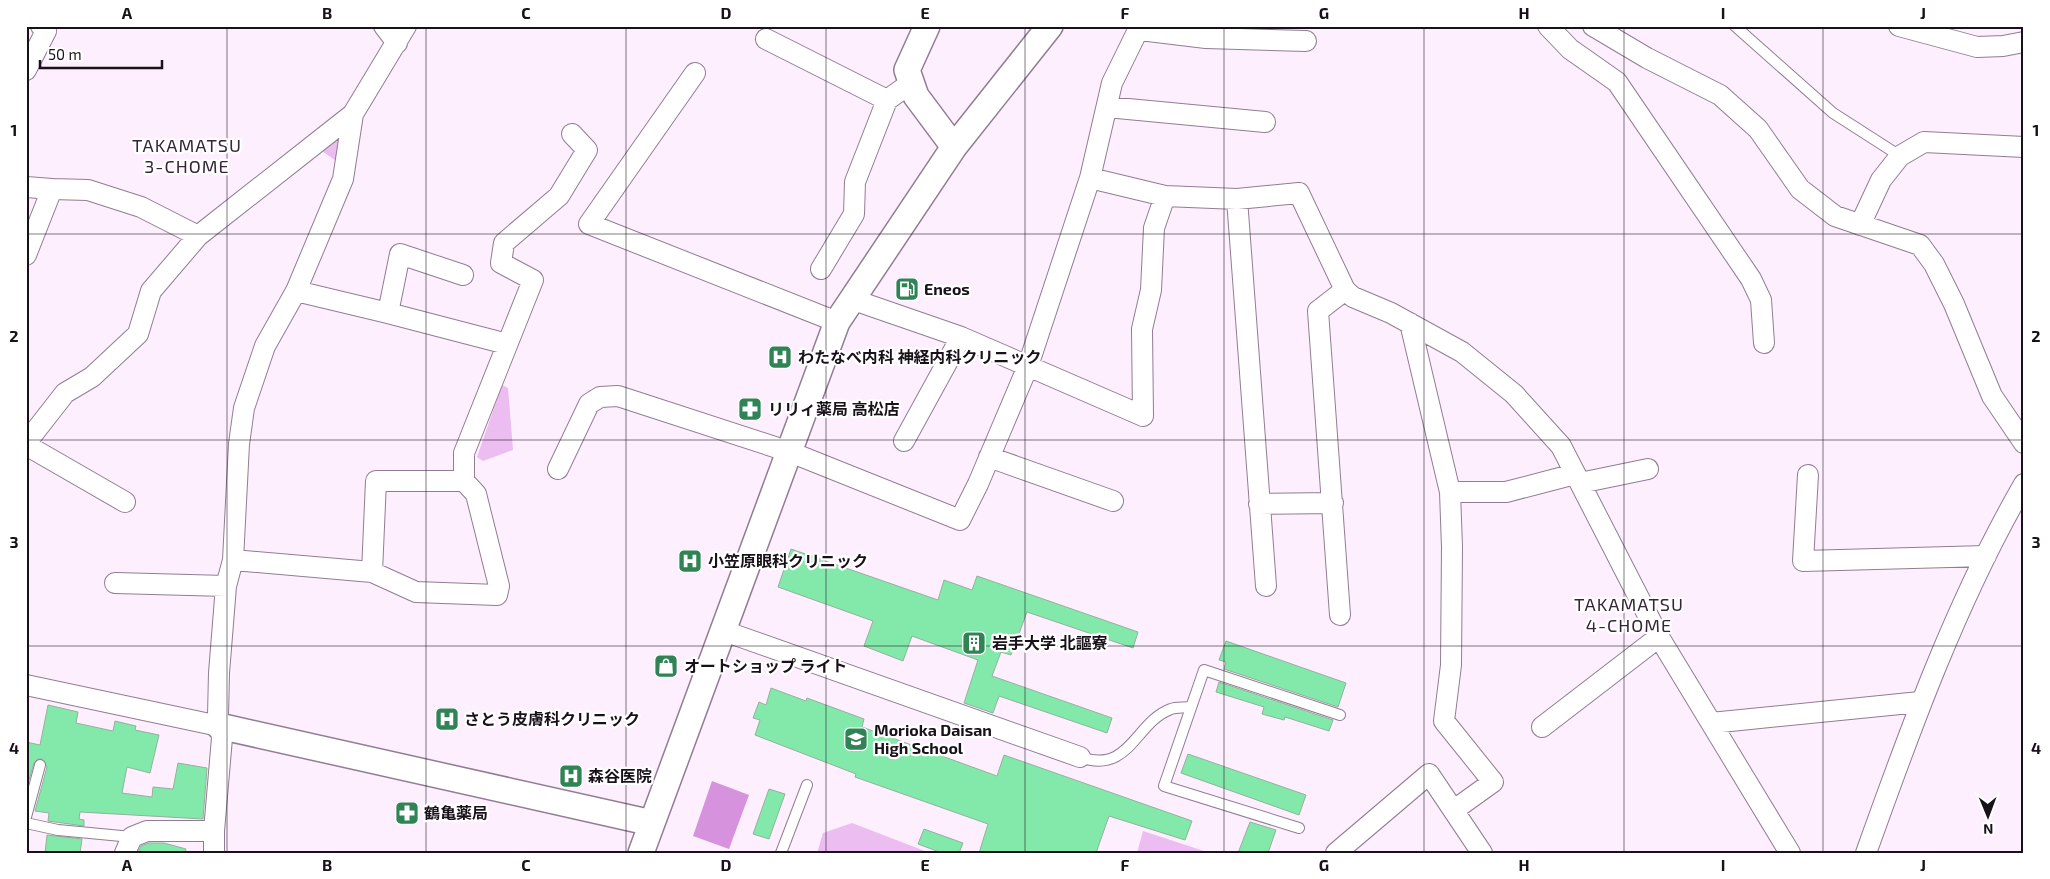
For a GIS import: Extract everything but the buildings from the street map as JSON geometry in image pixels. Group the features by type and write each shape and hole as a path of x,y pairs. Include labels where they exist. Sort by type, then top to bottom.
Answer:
{"street":[{"path":"26,70 46,31 41,26"},
{"path":"125,502 26,444 65,393 92,377 138,334 151,291 198,236 352,114 402,35 384,26"},
{"path":"927,26 907,70 916,96 954,147"},
{"path":"641,853 837,322 954,147 1050,26"},
{"path":"1548,26 1570,49 1617,82 1751,280 1762,300 1764,343"},
{"path":"1593,26 1647,58 1720,95 1758,129 1800,189 1836,216 1920,245 1934,264 1954,304 1992,396 2024,443"},
{"path":"1899,26 1977,47 2003,46 2024,42"},
{"path":"558,470 589,404 600,397 618,396 790,452 960,520 1028,366 1090,178 1112,83 1140,28 1206,38 1306,41"},
{"path":"766,39 887,100"},
{"path":"695,74 589,224 837,322"},
{"path":"821,269 854,214 855,182 887,100 911,83"},
{"path":"1107,108 1266,122"},
{"path":"214,853 214,831 222,738 219,726 219,673 226,586 234,560 239,444 244,408 265,346 296,291 343,179 352,114"},
{"path":"234,560 372,572 416,592 497,595 499,586 476,494 464,481 464,453 533,280 502,263 504,243 559,196 588,150 572,134"},
{"path":"1860,225 1882,180 1900,156 1924,142 2024,147"},
{"path":"1090,178 1164,196 1237,199 1299,193 1344,290 1353,297 1410,323 1462,352 1514,394 1561,446 1659,637 1790,853"},
{"path":"26,187 97,192 141,207 198,236"},
{"path":"26,256 52,189"},
{"path":"851,299 960,337 1143,416 1142,328 1150,290 1154,228 1164,196"},
{"path":"1237,199 1266,586"},
{"path":"388,313 400,254 463,275"},
{"path":"1340,615 1318,311 1344,290"},
{"path":"296,291 507,344"},
{"path":"1410,323 1450,492 1452,547 1451,665 1444,722 1493,782 1454,810"},
{"path":"904,441 960,337"},
{"path":"989,457 1113,501"},
{"path":"1450,492 1506,492 1648,469"},
{"path":"1808,475 1803,561 1986,556"},
{"path":"372,572 376,481 464,481"},
{"path":"1866,853 1920,702 2002,521 2024,484"},
{"path":"1259,504 1333,503"},
{"path":"115,582 226,586"},
{"path":"724,631 1080,756"},
{"path":"1542,726 1659,637"},
{"path":"26,685 219,726 652,823"},
{"path":"1711,723 1920,702"},
{"path":"1336,853 1430,774 1482,853"},
{"path":"129,845 147,831 214,831"}],"lane":[{"path":"1735,26 1834,113 1900,156"},
{"path":"1299,828 1164,786 1190,707 1204,670 1340,715"},
{"path":"1080,756 1092,761 1105,761 1121,754 1157,717 1171,709 1190,707"},
{"path":"26,817 40,766"},
{"path":"782,853 807,785"},
{"path":"26,823 129,845"}],"shaded area":[{"path":"341,132 339,163 319,149"},
{"path":"502,385 508,388 513,450 483,461 477,457"},
{"path":"712,781 749,795 729,849 693,836"},
{"path":"852,823 930,853 817,853 823,833"},
{"path":"1143,831 1210,853 1137,853"}],"place":[{"name":"Eneos","path":"907,289"},
{"name":"わたなべ内科 神経内科クリニック","path":"780,357"},
{"name":"リリィ薬局 高松店","path":"750,409"},
{"name":"小笠原眼科クリニック","path":"690,561"},
{"name":"岩手大学 北謳寮","path":"974,643"},
{"name":"オートショップ ライト","path":"666,666"},
{"name":"さとう皮膚科クリニック","path":"447,719"},
{"name":"Morioka Daisan High School","path":"856,739"},
{"name":"森谷医院","path":"571,776"},
{"name":"鶴亀薬局","path":"407,813"}],"district":[{"name":"TAKAMATSU 3-CHOME","path":"187,156"},
{"name":"TAKAMATSU 4-CHOME","path":"1629,615"}]}
